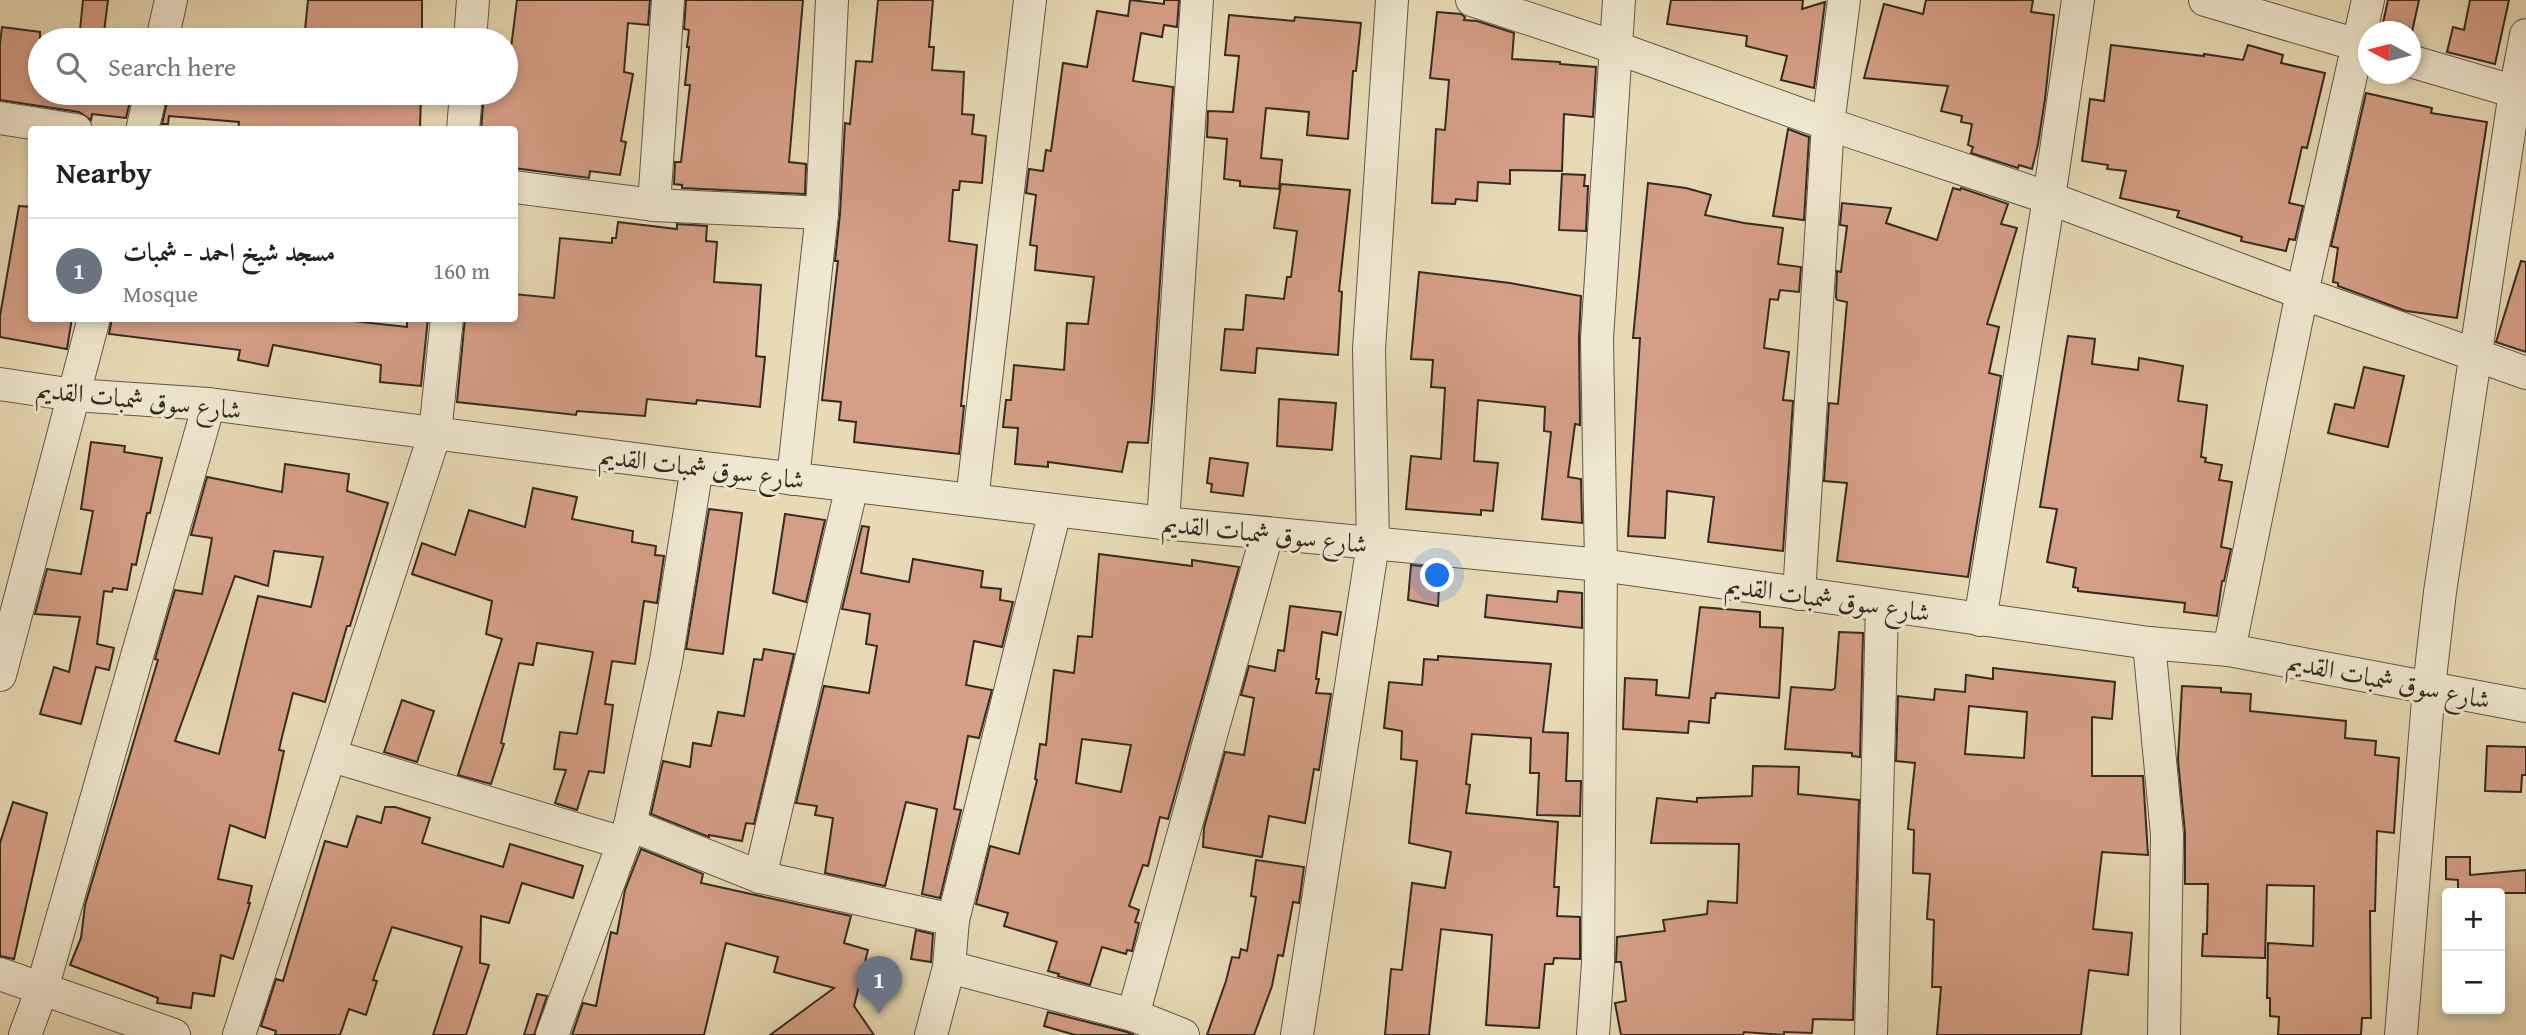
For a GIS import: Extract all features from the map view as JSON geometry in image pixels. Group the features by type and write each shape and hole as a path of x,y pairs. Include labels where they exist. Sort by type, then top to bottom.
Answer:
{"street":[{"path":"165,28 171,0"},
{"path":"471,28 473,0"},
{"path":"654,205 668,0"},
{"path":"793,479 822,213 832,0"},
{"path":"972,500 1030,0"},
{"path":"1163,523 1197,0"},
{"path":"1297,1035 1373,544 1369,349 1392,0"},
{"path":"1472,0 2049,198 2526,373"},
{"path":"1593,1035 1598,963 1601,565 1597,339 1619,0"},
{"path":"1799,594 1829,124 1844,0"},
{"path":"1980,620 2049,198 2078,0"},
{"path":"2205,0 2358,46"},
{"path":"2366,21 2368,0"},
{"path":"2401,1035 2429,687 2440,592 2475,354 2521,94 2526,35"},
{"path":"2421,64 2521,94"},
{"path":"2229,650 2302,293 2358,67"},
{"path":"143,126 147,105"},
{"path":"463,126 465,105"},
{"path":"0,118 51,126"},
{"path":"518,188 654,205 822,213"},
{"path":"0,675 93,322"},
{"path":"239,1035 435,433 447,322"},
{"name":"شارع سوق شمبات القديم","path":"0,384 75,395 209,404 1055,511 1601,565 1882,607 2149,643 2229,650 2526,706"},
{"path":"24,1035 42,989 209,404"},
{"path":"552,1035 626,834 666,661 697,467"},
{"path":"760,877 852,486"},
{"path":"931,1035 948,967 953,920 1055,511"},
{"path":"1133,1016 1267,534"},
{"path":"1871,1035 1882,607"},
{"path":"2149,643 2167,835 2164,1035"},
{"path":"332,756 626,834 760,877 953,920"},
{"path":"948,967 1133,1016 1182,1035"},
{"path":"0,974 174,1035"}],"building":[{"path":"83,0 108,0 104,28 80,28"},
{"path":"308,0 422,0 422,28 305,28"},
{"path":"517,0 650,0 648,25 628,23 624,72 633,74 621,141 626,142 620,175 590,171 589,178 518,169 518,126 481,126 483,105 518,105 518,28 514,28"},
{"path":"686,0 803,0 789,162 806,164 805,194 682,188 682,185 674,184 675,162 681,162 690,85 685,85 689,47 689,30 684,29"},
{"path":"878,0 933,0 929,47 934,47 932,70 964,72 962,114 974,115 972,134 986,136 982,183 960,181 959,190 953,190 949,241 977,245 961,406 964,406 959,454 854,442 856,422 839,420 841,402 822,400 838,261 835,261 845,123 850,124 856,61 872,62"},
{"path":"1130,0 1164,4 1164,0 1179,0 1177,27 1164,25 1162,37 1141,33 1133,81 1173,87 1148,443 1128,442 1122,472 1048,462 1048,467 1015,464 1018,428 1003,427 1006,400 1011,400 1014,365 1064,370 1067,323 1088,324 1094,277 1035,270 1037,246 1030,245 1036,195 1026,193 1029,169 1043,171 1046,150 1051,151 1063,63 1087,67 1097,11 1128,16"},
{"path":"1671,0 1803,0 1802,9 1825,2 1814,88 1781,80 1787,56 1746,46 1747,36 1667,24"},
{"path":"1926,0 2033,0 2031,12 2054,15 2045,99 2032,169 2019,165 2018,168 1971,153 1973,147 1968,145 1972,124 1961,122 1962,116 1941,111 1948,86 1864,78 1884,4 1923,14"},
{"path":"2388,0 2419,0 2414,21 2383,21"},
{"path":"2470,0 2509,0 2495,64 2447,52 2453,27 2464,30"},
{"path":"1437,12 1461,14 1465,17 1464,20 1477,21 1514,33 1512,59 1596,67 1593,117 1564,114 1562,171 1510,170 1510,184 1478,182 1477,201 1456,199 1455,204 1432,203 1436,129 1445,130 1449,80 1430,78"},
{"path":"1229,15 1361,23 1356,71 1353,71 1348,139 1307,135 1309,112 1266,108 1261,158 1282,160 1279,189 1240,186 1240,181 1224,179 1227,139 1207,137 1208,111 1233,112 1239,56 1225,55"},
{"path":"2,27 28,30 28,104 0,100"},
{"path":"2111,45 2243,60 2248,45 2283,55 2281,63 2325,73 2307,148 2302,147 2289,203 2303,206 2295,240 2289,239 2286,251 2241,241 2242,237 2177,217 2179,211 2120,198 2126,171 2107,169 2108,165 2082,161 2090,99 2104,101"},
{"path":"2366,93 2432,108 2431,113 2487,122 2457,318 2406,311 2333,282 2338,248 2331,246"},
{"path":"33,105 129,105 126,118 92,114 91,120 79,112"},
{"path":"166,105 421,105 420,126 238,126 239,122 169,116 168,124 162,124"},
{"path":"1788,129 1809,137 1804,220 1773,216"},
{"path":"1562,174 1585,175 1584,186 1588,186 1586,231 1559,230"},
{"path":"1648,183 1686,188 1711,195 1705,215 1783,228 1778,264 1801,267 1799,292 1780,290 1778,300 1770,299 1764,348 1789,352 1783,400 1793,401 1783,551 1708,542 1714,497 1667,491 1665,538 1628,536 1640,338 1633,338"},
{"path":"1281,184 1350,190 1339,291 1342,292 1338,355 1257,348 1255,373 1221,370 1225,329 1243,330 1246,295 1284,299 1287,277 1291,277 1297,231 1274,228"},
{"path":"1953,188 1961,188 2008,204 2001,224 2017,228 1987,324 1999,327 1989,373 2001,376 1968,577 1837,561 1847,483 1824,481 1829,403 1838,404 1847,302 1837,300 1836,297 1837,271 1841,272 1847,226 1840,225 1842,203 1891,208 1886,223 1937,240"},
{"path":"19,206 28,207 28,322 71,322 67,349 0,337 0,316"},
{"path":"618,222 677,229 677,224 707,226 706,241 717,242 714,282 761,285 756,356 765,357 760,407 697,400 696,404 647,399 645,416 577,411 576,415 457,402 465,322 518,322 518,294 554,298 560,238 612,243 612,238 616,238"},
{"path":"2521,261 2526,262 2526,352 2496,342"},
{"path":"1419,272 1510,283 1581,296 1580,425 1575,424 1568,477 1581,479 1582,523 1542,519 1551,432 1544,431 1545,407 1478,400 1474,461 1498,463 1493,511 1481,510 1481,515 1406,509 1411,456 1441,459 1445,388 1431,387 1433,360 1411,359"},
{"path":"111,322 361,322 407,327 407,322 428,322 421,386 380,382 381,365 273,345 268,366 238,360 240,350 109,334"},
{"path":"2068,336 2095,339 2092,364 2138,370 2139,358 2183,366 2178,401 2207,405 2201,457 2206,458 2205,462 2222,465 2219,480 2232,482 2221,547 2231,549 2222,581 2217,616 2184,612 2185,603 2078,591 2078,588 2073,587 2076,568 2047,562 2057,509 2040,507"},
{"path":"2364,367 2404,376 2388,447 2328,433 2335,404 2354,408"},
{"path":"1279,399 1336,403 1332,450 1277,446"},
{"path":"91,442 125,446 124,452 162,458 150,513 147,513 136,565 132,564 127,590 113,588 112,592 104,591 97,644 114,648 109,670 96,667 81,724 40,714 54,667 69,672 80,617 35,614 47,569 81,574 93,511 81,509"},
{"path":"1210,458 1248,463 1243,496 1211,492 1212,484 1207,483"},
{"path":"285,464 349,474 347,491 388,503 325,702 293,693 279,750 284,751 265,838 230,825 218,879 252,886 250,903 233,959 221,955 214,996 193,993 191,1008 157,1003 158,998 70,965 81,938 85,905 158,660 155,659 175,590 202,594 212,538 191,535 207,477 282,492","holes":["274,551 323,557 311,607 258,596 219,754 175,741 235,576 268,586"]},
{"path":"533,488 577,497 572,519 633,531 632,542 656,546 655,555 664,556 657,603 644,601 635,664 612,661 605,704 613,705 604,773 589,771 577,810 555,803 566,770 554,769 560,732 577,734 593,652 537,643 533,665 519,663 501,743 504,744 491,784 458,775 502,639 486,634 492,601 412,574 422,543 455,555 469,510 525,527"},
{"path":"709,509 742,513 723,654 686,649"},
{"path":"785,514 825,520 806,602 773,593"},
{"path":"862,526 869,527 861,573 909,582 913,559 983,571 981,587 1001,589 1000,600 1013,602 1002,647 974,641 966,685 992,690 979,738 968,736 954,809 961,810 940,898 922,894 937,809 906,802 885,886 825,873 833,818 815,815 817,806 796,803 824,686 869,693 877,646 866,644 870,614 842,609"},
{"path":"1099,554 1192,566 1192,560 1239,567 1168,819 1160,817 1148,866 1143,865 1129,906 1139,910 1135,922 1139,923 1132,951 1127,950 1126,954 1102,947 1090,985 1048,971 1057,942 1004,926 1008,913 976,904 990,846 1019,854 1037,780 1040,744 1046,745 1054,670 1074,673 1078,636 1092,637","holes":["1082,739 1131,745 1121,792 1076,783"]},
{"path":"1411,565 1440,568 1438,606 1408,600"},
{"path":"1558,591 1582,593 1582,628 1485,617 1487,595 1557,602"},
{"path":"1290,606 1341,612 1337,635 1322,632 1316,693 1331,694 1319,770 1314,769 1305,823 1269,816 1262,857 1203,847 1204,828 1225,752 1244,755 1254,698 1241,695 1249,666 1275,671 1278,650 1284,651"},
{"path":"1700,607 1760,612 1760,627 1783,628 1779,698 1716,693 1715,698 1711,698 1709,723 1689,721 1688,733 1623,729 1625,678 1657,680 1656,695 1689,698"},
{"path":"1839,632 1863,633 1860,757 1852,756 1852,753 1785,749 1791,687 1835,688"},
{"path":"764,649 794,654 754,824 746,823 742,841 709,837 651,814 663,761 690,767 693,743 711,746 718,712 744,716 754,659 762,660"},
{"path":"1438,656 1551,664 1543,732 1568,733 1566,781 1581,781 1580,816 1537,815 1539,773 1530,773 1531,738 1472,734 1466,784 1470,785 1466,813 1558,822 1554,887 1559,887 1557,916 1580,917 1580,959 1554,958 1553,964 1545,964 1539,1028 1486,1025 1492,935 1441,929 1429,1035 1385,1035 1391,969 1402,970 1412,883 1445,888 1451,852 1409,843 1417,761 1401,759 1402,731 1384,728 1389,682 1422,685 1424,659 1438,660"},
{"path":"1993,668 2115,682 2112,719 2092,717 2092,776 2143,776 2148,855 2102,852 2093,929 2132,933 2128,975 2089,970 2081,1035 1937,1035 1941,987 1932,987 1934,920 1927,919 1930,874 1913,873 1914,830 1908,829 1915,763 1896,761 1898,696 1934,700 1935,689 1965,692 1966,675 1993,679","holes":["1969,706 2027,712 2024,758 1965,754"]},
{"path":"2182,686 2221,688 2221,692 2251,694 2250,711 2346,721 2345,738 2376,741 2375,755 2399,758 2394,833 2377,831 2375,911 2370,911 2371,1018 2362,1018 2361,1035 2278,1035 2279,1017 2270,1016 2270,998 2267,998 2268,943 2313,946 2314,886 2267,885 2265,958 2202,956 2203,934 2207,934 2208,884 2185,884 2185,833 2178,760"},
{"path":"402,700 434,711 417,762 384,752"},
{"path":"2487,746 2526,747 2526,775 2522,775 2521,792 2485,791"},
{"path":"1753,766 1799,767 1798,794 1859,800 1853,1020 1813,1019 1812,1033 1784,1032 1784,1035 1744,1032 1743,1035 1621,1035 1615,1003 1626,1001 1621,962 1616,962 1617,937 1665,931 1663,920 1707,914 1708,901 1737,903 1739,844 1651,843 1657,798 1697,802 1697,798 1752,796"},
{"path":"13,802 47,813 14,959 0,956 0,843"},
{"path":"385,807 395,807 430,818 422,843 503,867 510,844 583,866 573,898 522,883 509,923 481,916 480,963 489,965 466,1035 433,1035 462,947 392,927 373,980 377,981 366,1015 349,1009 340,1035 275,1035 276,1031 261,1026 276,979 283,981 325,841 347,847 357,816 381,823"},
{"path":"641,849 703,874 701,883 851,916 844,943 868,950 854,1006 874,1035 770,1035 834,988 774,972 778,957 726,943 704,1035 572,1035 583,1003 596,1006 611,932 617,934 625,890"},
{"path":"2446,857 2470,857 2470,875 2526,870 2526,893 2505,893 2505,888 2458,888 2458,880 2446,879"},
{"path":"1256,860 1304,867 1299,903 1293,902 1283,956 1278,955 1272,986 1254,1035 1207,1035 1232,957 1239,958 1241,949 1247,951 1256,897 1251,896"},
{"path":"916,930 933,934 931,962 911,959"},
{"path":"537,994 547,996 534,1035 524,1035"},
{"path":"1048,1012 1134,1035 1075,1035 1044,1026"}],"place":[{"name":"مسجد شيخ احمد - شمبات","path":"879,1014"}]}
